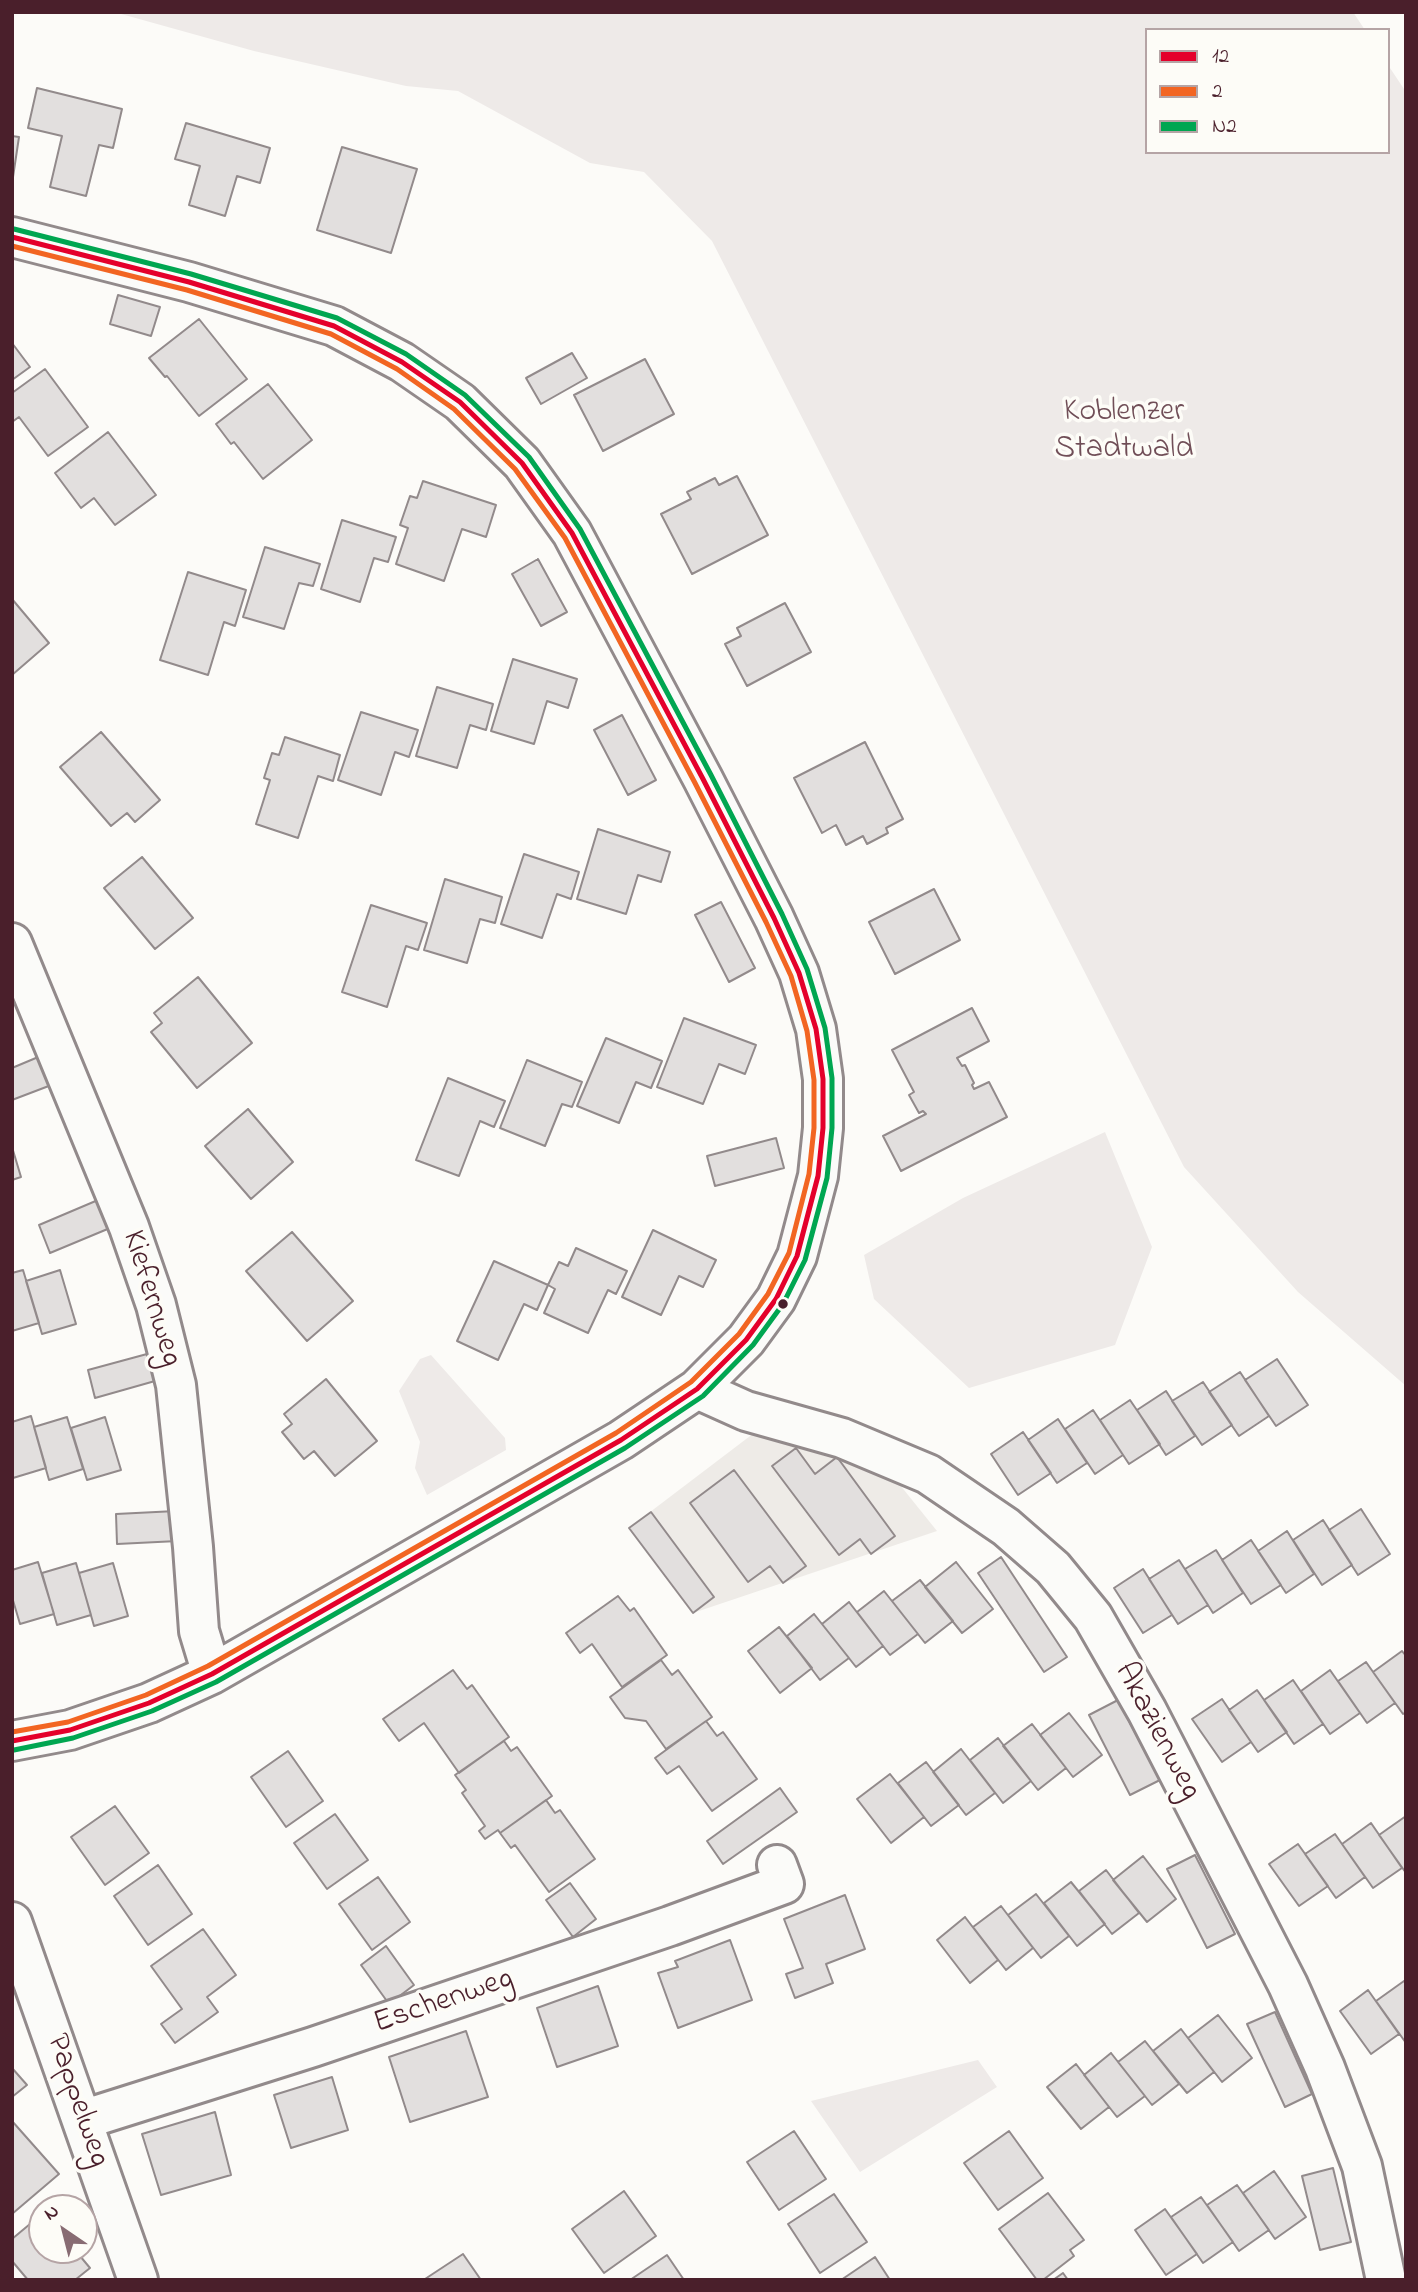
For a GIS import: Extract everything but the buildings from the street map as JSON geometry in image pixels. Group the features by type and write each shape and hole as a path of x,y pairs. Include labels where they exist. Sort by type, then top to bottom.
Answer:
{"street":[{"path":"12,237 189,282 334,326 402,362 460,402 522,463 572,533 774,918 799,973 816,1029 823,1080 823,1128 818,1176 797,1256 776,1299 746,1340 697,1389 621,1440 212,1674 149,1703 70,1730 12,1741"},
{"name":"Kiefernweg","path":"12,943 129,1227 156,1306 176,1385 199,1631 212,1674"},
{"name":"Akazienweg","path":"697,1389 746,1411 842,1438 928,1474 1006,1527 1053,1568 1093,1617 1147,1711 1288,1985 1325,2068 1362,2166 1386,2280"},
{"name":"Eschenweg","path":"82,2119 313,2047 670,1926 784,1884 777,1865"},
{"name":"Pappelweg","path":"12,1922 138,2280"}],"shaded area":[{"path":"758,1430 892,1475 937,1531 693,1613 629,1528"}],"green space":[{"name":"Koblenzer Stadtwald","path":"114,12 1353,12 1364,28 1145,28 1145,154 1390,154 1390,68 1406,92 1406,1386 1298,1292 1184,1167 712,241 644,172 590,163 458,91 406,86 254,51"},
{"path":"1105,1132 1152,1247 1115,1345 969,1388 874,1299 864,1255 963,1198"},
{"path":"431,1355 505,1438 506,1450 427,1495 415,1468 420,1442 399,1391 420,1359"},
{"path":"978,2060 997,2087 860,2172 811,2101"}],"transit line":[{"name":"N2","path":"14,229 191,274 337,318 406,354 465,395 529,457 580,529 711,775 807,969 825,1028 832,1078 832,1128 827,1178 805,1260 783,1304 753,1345 703,1396 625,1448 216,1682 152,1711 73,1738 14,1750"},
{"name":"12","path":"12,237 189,282 334,326 402,362 460,402 522,463 572,533 774,918 799,973 816,1029 823,1079 823,1128 818,1176 797,1256 776,1299 746,1340 697,1389 621,1440 212,1674 149,1703 70,1730 12,1741"},
{"name":"2","path":"12,246 187,290 331,334 397,369 454,409 515,469 565,538 766,922 791,976 807,1031 814,1080 814,1128 809,1174 789,1253 768,1294 739,1334 691,1382 616,1433 208,1666 146,1695 68,1722 12,1732"}]}
